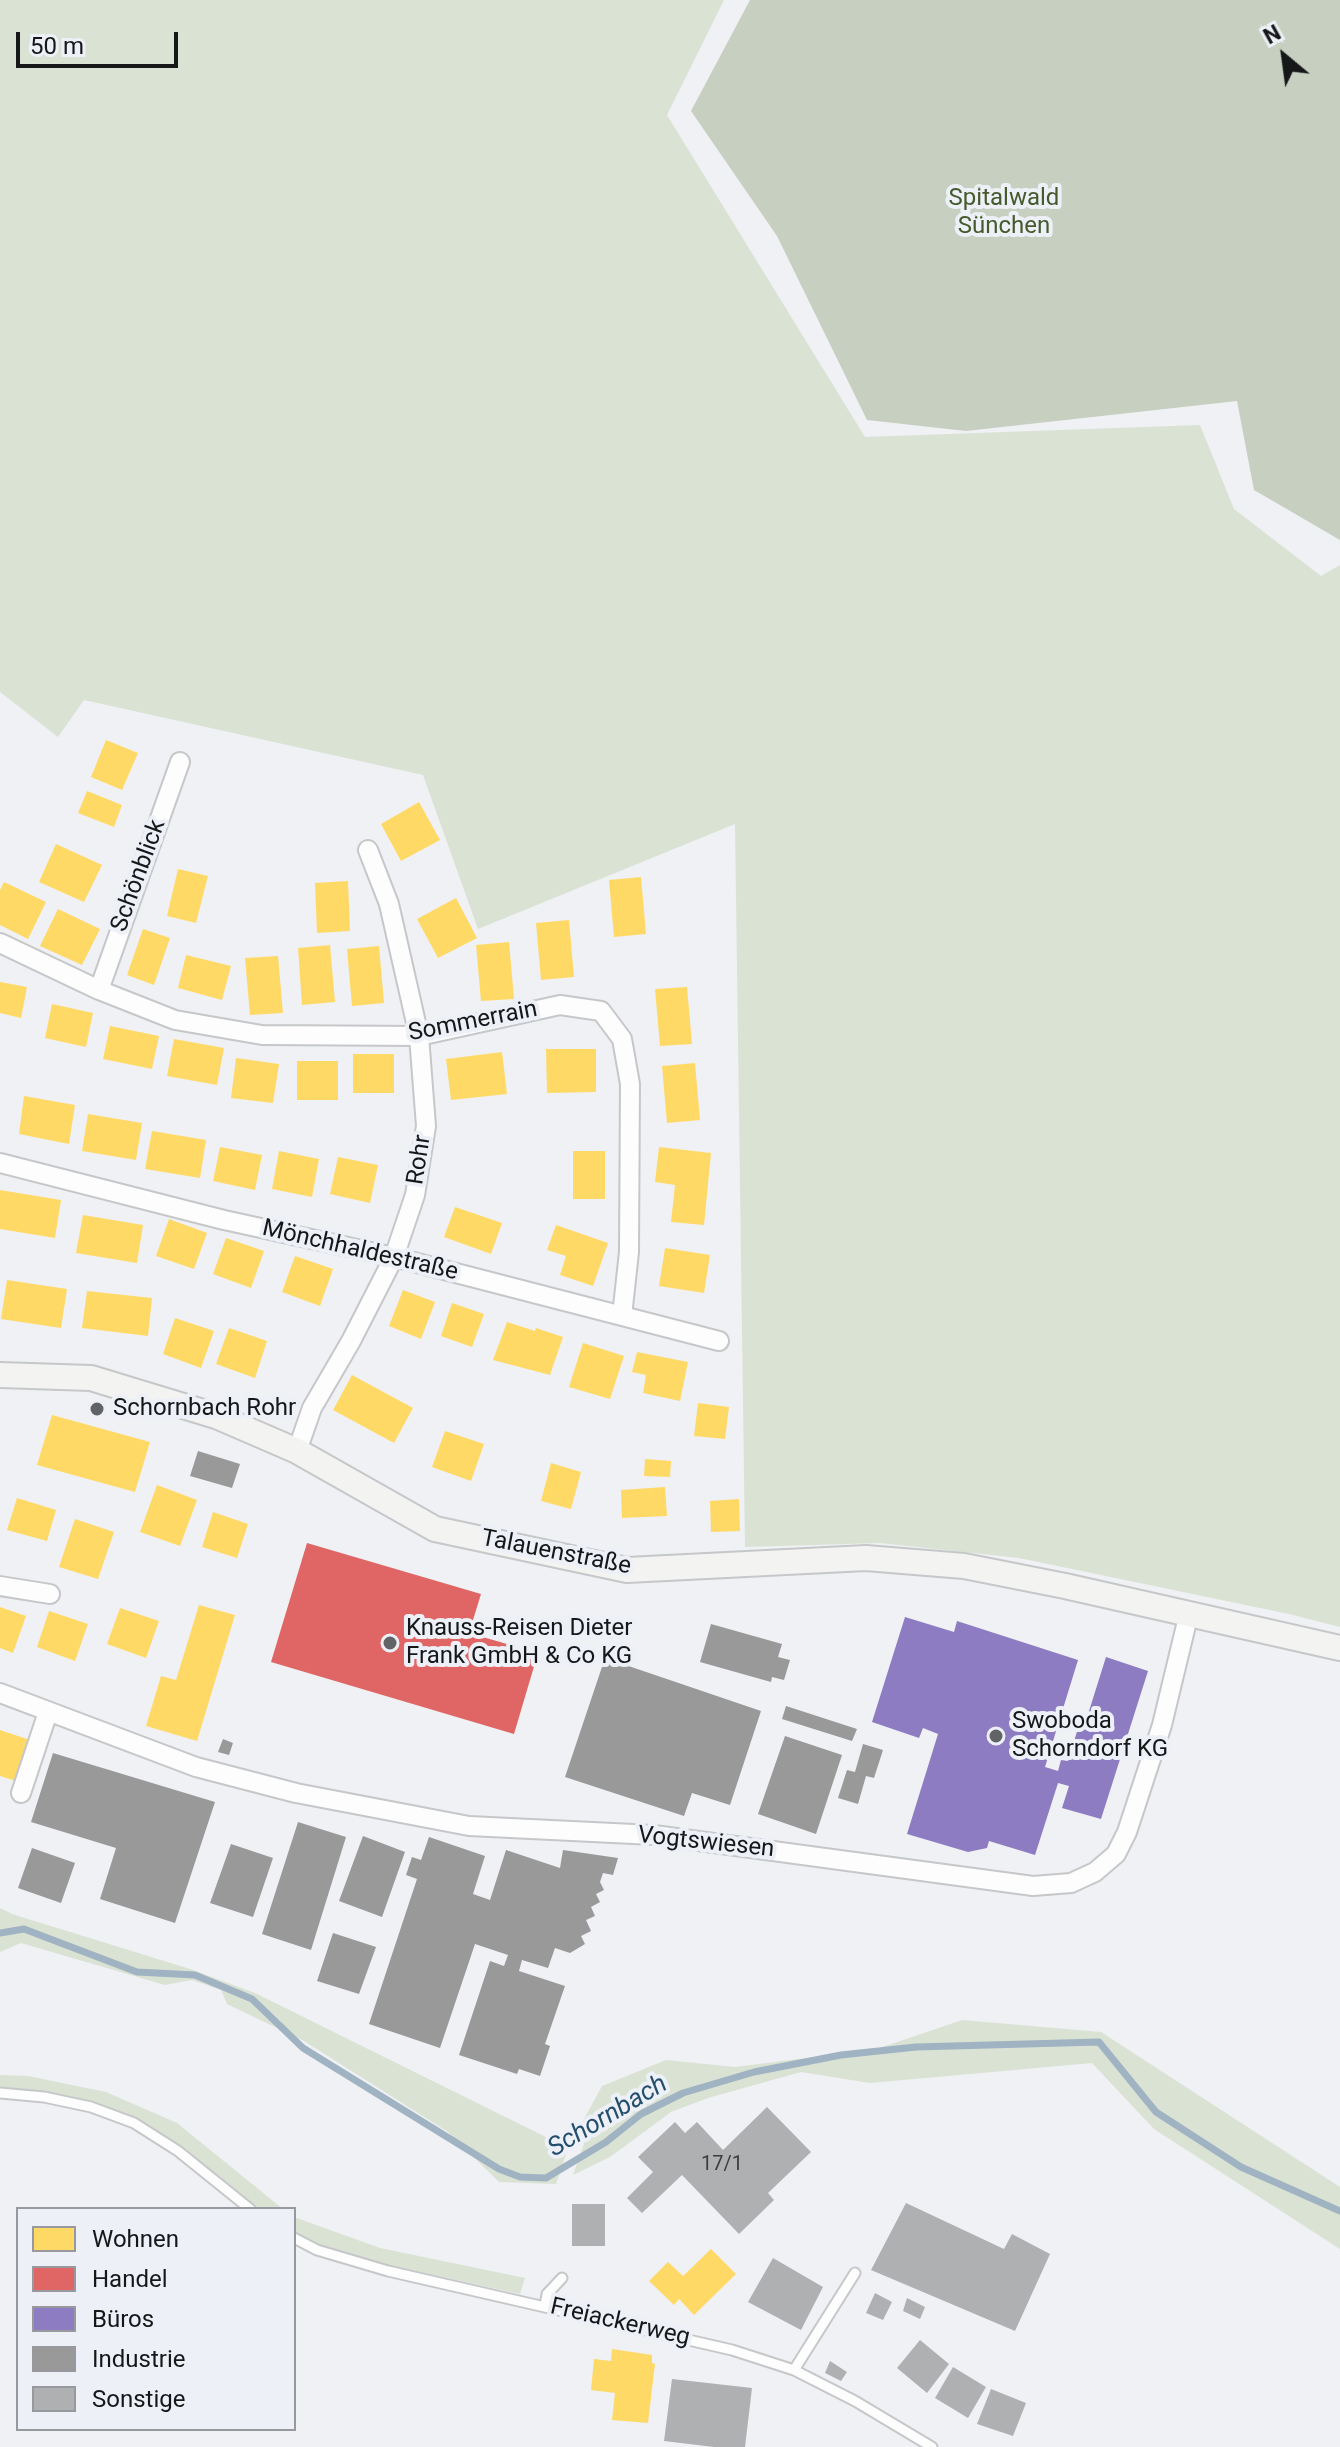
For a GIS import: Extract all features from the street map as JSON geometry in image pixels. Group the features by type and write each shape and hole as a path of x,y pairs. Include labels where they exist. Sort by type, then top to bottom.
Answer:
{"street":[{"name":"Schönblick","path":"99,990 180,762"},
{"name":"Rohr","path":"297,1451 312,1408 394,1257 415,1195 426,1126 419,1036 389,904 368,850"},
{"name":"Sommerrain","path":"0,943 99,990 175,1020 262,1035 419,1036 560,1005 601,1011 622,1039 630,1084 629,1252 622,1316"},
{"name":"Mönchhaldestraße","path":"0,1163 224,1220 394,1257 719,1341"},
{"name":"Talauenstraße","path":"0,1375 91,1378 216,1416 297,1451 435,1529 627,1570 880,1559 964,1566 1340,1648"},
{"path":"0,1586 50,1594"},
{"name":"Vogtswiesen","path":"0,1693 208,1770 296,1793 469,1826 654,1835 1033,1886 1071,1883 1095,1872 1116,1854 1127,1832 1162,1725 1189,1613"},
{"path":"21,1793 48,1712"}],"lane":[{"path":"0,2093 44,2097 91,2107 134,2123 178,2151 248,2207"},
{"name":"Freiackerweg","path":"296,2239 317,2250 388,2271 732,2350 794,2370 855,2401 932,2447"},
{"path":"794,2370 855,2273"},
{"path":"545,2306 547,2294 562,2278"}],"shaded area":[{"path":"0,0 724,0 667,115 865,437 1200,425 1234,509 1321,576 1340,565 1340,1627 1019,1558 880,1543 745,1547 735,824 478,929 423,775 84,700 58,737 0,692"},
{"path":"0,1908 255,1993 568,2148 556,2184 499,2182 448,2132 304,2041 227,2004 221,1990 192,1980 165,1985 21,1943 0,1952"},
{"path":"962,2020 1101,2032 1340,2187 1340,2249 1154,2129 1092,2063 870,2083 801,2072 708,2098 671,2112 610,2157 573,2175 584,2144 571,2143 602,2086 666,2060 735,2067 877,2049"},
{"path":"0,2075 28,2076 106,2092 177,2123 281,2207 254,2207 179,2145 132,2118 95,2103 0,2088"},
{"path":"296,2218 380,2248 525,2278 520,2294 371,2261 312,2244 296,2235"}],"green space":[{"name":"Spitalwald Sünchen","path":"750,0 1340,0 1340,540 1254,490 1237,401 966,431 867,420 777,236 691,111"}],"building: Wohnen":[{"path":"106,740 138,753 122,790 91,777"},
{"path":"87,791 122,805 114,827 78,813"},
{"path":"419,802 440,840 401,861 381,824"},
{"path":"56,844 102,865 84,902 39,882"},
{"path":"178,869 208,876 196,923 167,916"},
{"path":"641,877 646,934 614,937 609,880"},
{"path":"348,881 350,931 317,933 315,883"},
{"path":"4,882 46,902 28,939 0,925 0,890"},
{"path":"456,898 477,938 438,958 417,919"},
{"path":"58,909 100,929 82,965 40,946"},
{"path":"569,920 574,977 541,980 536,923"},
{"path":"143,929 170,938 154,985 127,975"},
{"path":"509,942 514,999 481,1001 476,945"},
{"path":"330,945 335,1002 302,1005 298,948"},
{"path":"379,946 384,1003 352,1006 347,949"},
{"path":"186,955 231,966 222,1000 178,988"},
{"path":"278,956 283,1013 250,1015 245,958"},
{"path":"0,982 27,987 21,1018 0,1013"},
{"path":"687,987 692,1044 660,1046 655,989"},
{"path":"52,1004 93,1013 86,1047 45,1038"},
{"path":"110,1026 159,1036 152,1069 103,1059"},
{"path":"174,1039 224,1048 217,1085 167,1076"},
{"path":"546,1049 596,1049 596,1092 547,1093"},
{"path":"502,1052 507,1094 451,1100 446,1059"},
{"path":"353,1054 394,1054 394,1093 353,1093"},
{"path":"236,1058 279,1064 273,1103 231,1098"},
{"path":"297,1061 338,1061 338,1100 297,1100"},
{"path":"695,1063 700,1120 667,1123 662,1066"},
{"path":"24,1096 75,1105 69,1144 19,1134"},
{"path":"88,1114 142,1123 136,1160 82,1151"},
{"path":"152,1131 206,1140 200,1178 145,1169"},
{"path":"220,1147 262,1155 255,1190 213,1181"},
{"path":"659,1147 711,1153 704,1225 671,1222 675,1185 655,1182"},
{"path":"279,1151 319,1159 312,1197 272,1189"},
{"path":"573,1151 605,1151 605,1199 573,1199"},
{"path":"338,1157 378,1165 370,1203 330,1194"},
{"path":"0,1190 61,1200 55,1238 0,1229"},
{"path":"455,1207 502,1223 491,1254 444,1237"},
{"path":"83,1215 143,1225 137,1263 76,1253"},
{"path":"169,1219 207,1233 194,1269 156,1256"},
{"path":"556,1225 608,1243 593,1286 560,1275 566,1256 547,1250"},
{"path":"226,1238 264,1251 251,1288 213,1274"},
{"path":"665,1248 710,1255 704,1293 659,1286"},
{"path":"295,1256 333,1269 320,1306 282,1292"},
{"path":"7,1280 67,1289 61,1328 1,1319"},
{"path":"403,1290 435,1302 421,1339 389,1326"},
{"path":"87,1291 152,1298 148,1336 82,1328"},
{"path":"452,1303 484,1314 472,1347 441,1336"},
{"path":"175,1318 214,1331 201,1368 163,1354"},
{"path":"507,1322 563,1337 550,1375 493,1360"},
{"path":"229,1328 267,1341 255,1378 216,1364"},
{"path":"583,1343 624,1356 610,1399 569,1387"},
{"path":"637,1352 688,1362 680,1401 643,1393 646,1375 632,1372"},
{"path":"352,1375 413,1408 394,1443 333,1410"},
{"path":"698,1403 729,1407 725,1439 694,1436"},
{"path":"52,1415 150,1442 135,1492 37,1465"},
{"path":"445,1431 484,1444 471,1481 432,1467"},
{"path":"645,1459 671,1461 670,1477 644,1476"},
{"path":"551,1463 581,1472 571,1509 541,1501"},
{"path":"157,1485 197,1500 180,1546 140,1532"},
{"path":"665,1487 667,1516 622,1518 621,1490"},
{"path":"17,1498 56,1510 47,1541 7,1530"},
{"path":"739,1499 740,1531 711,1532 710,1501"},
{"path":"213,1512 248,1524 237,1558 202,1547"},
{"path":"75,1519 114,1532 98,1579 59,1567"},
{"path":"199,1605 235,1615 197,1741 146,1726 161,1676 176,1680"},
{"path":"0,1607 26,1616 13,1653 0,1648"},
{"path":"120,1608 159,1621 146,1658 107,1644"},
{"path":"49,1611 88,1624 75,1661 37,1647"},
{"path":"0,1730 30,1740 16,1781 0,1776"},
{"path":"711,2249 736,2274 694,2315 679,2299 674,2305 649,2281 668,2262 683,2276"},
{"path":"612,2349 652,2355 652,2363 655,2364 648,2423 612,2420 615,2393 591,2390 594,2359 611,2361"}],"building: Handel":[{"name":"Knauss-Reisen Dieter Frank GmbH & Co KG","path":"307,1543 481,1594 469,1633 538,1653 514,1734 271,1662"}],"building: Büros":[{"name":"Swoboda Schorndorf KG","path":"905,1617 954,1632 957,1621 1078,1660 1045,1767 1058,1771 1061,1760 1068,1761 1079,1725 1084,1727 1106,1657 1148,1671 1101,1819 1062,1808 1069,1786 1058,1783 1035,1855 989,1841 987,1848 968,1852 907,1834 938,1734 923,1728 919,1738 872,1722"}],"building: Industrie":[{"path":"198,1451 240,1464 232,1488 190,1476"},
{"path":"711,1624 782,1644 778,1657 790,1660 784,1680 772,1677 771,1682 700,1662"},
{"path":"605,1658 761,1711 730,1805 692,1793 684,1816 565,1777"},
{"path":"786,1706 857,1729 852,1741 782,1719"},
{"path":"785,1736 842,1755 816,1834 758,1814"},
{"path":"223,1739 233,1743 229,1755 218,1752"},
{"path":"863,1744 883,1750 874,1778 866,1776 858,1804 838,1798 847,1770 855,1772"},
{"path":"53,1753 215,1802 175,1923 100,1899 116,1848 31,1822"},
{"path":"298,1822 346,1837 311,1950 262,1934"},
{"path":"363,1836 405,1852 382,1917 339,1901"},
{"path":"429,1837 485,1856 473,1894 490,1900 506,1850 560,1868 563,1850 618,1858 613,1875 603,1873 600,1882 604,1890 596,1894 600,1902 591,1907 595,1916 586,1920 591,1931 581,1936 585,1944 570,1953 555,1948 548,1968 522,1960 519,1971 565,1986 545,2044 550,2046 540,2076 519,2069 517,2074 459,2055 490,1961 504,1966 508,1955 475,1944 440,2048 369,2024 417,1879 406,1875 412,1857 421,1860"},
{"path":"231,1844 273,1858 253,1917 210,1903"},
{"path":"32,1848 75,1863 61,1903 18,1888"},
{"path":"333,1933 376,1947 359,1994 317,1981"}],"building: Sonstige":[{"path":"767,2107 811,2152 768,2193 774,2200 739,2234 682,2175 642,2213 627,2198 653,2172 638,2157 675,2122 685,2133 697,2122 723,2150"},
{"path":"906,2203 1004,2249 1012,2234 1050,2254 1015,2331 871,2270"},
{"path":"572,2204 605,2204 605,2246 572,2246"},
{"path":"773,2258 823,2287 801,2330 748,2302"},
{"path":"875,2293 892,2302 883,2320 866,2313"},
{"path":"907,2298 925,2307 920,2319 903,2311"},
{"path":"920,2340 949,2364 927,2393 897,2368"},
{"path":"830,2361 847,2372 841,2381 825,2373"},
{"path":"953,2367 986,2387 968,2418 935,2398"},
{"path":"672,2379 752,2388 745,2447 664,2441"},
{"path":"991,2389 1026,2403 1013,2436 977,2424"}],"waterway":[{"name":"Schornbach","path":"0,1933 24,1929 137,1972 195,1975 252,1999 303,2048 499,2169 520,2177 546,2178 606,2142 641,2114 683,2093 754,2072 841,2055 916,2047 1099,2042 1156,2112 1241,2167 1340,2211"}],"place":[{"name":"Schornbach Rohr","path":"97,1409"},
{"name":"Knauss-Reisen Dieter Frank GmbH & Co KG","path":"390,1643"},
{"name":"Swoboda Schorndorf KG","path":"996,1736"}]}
